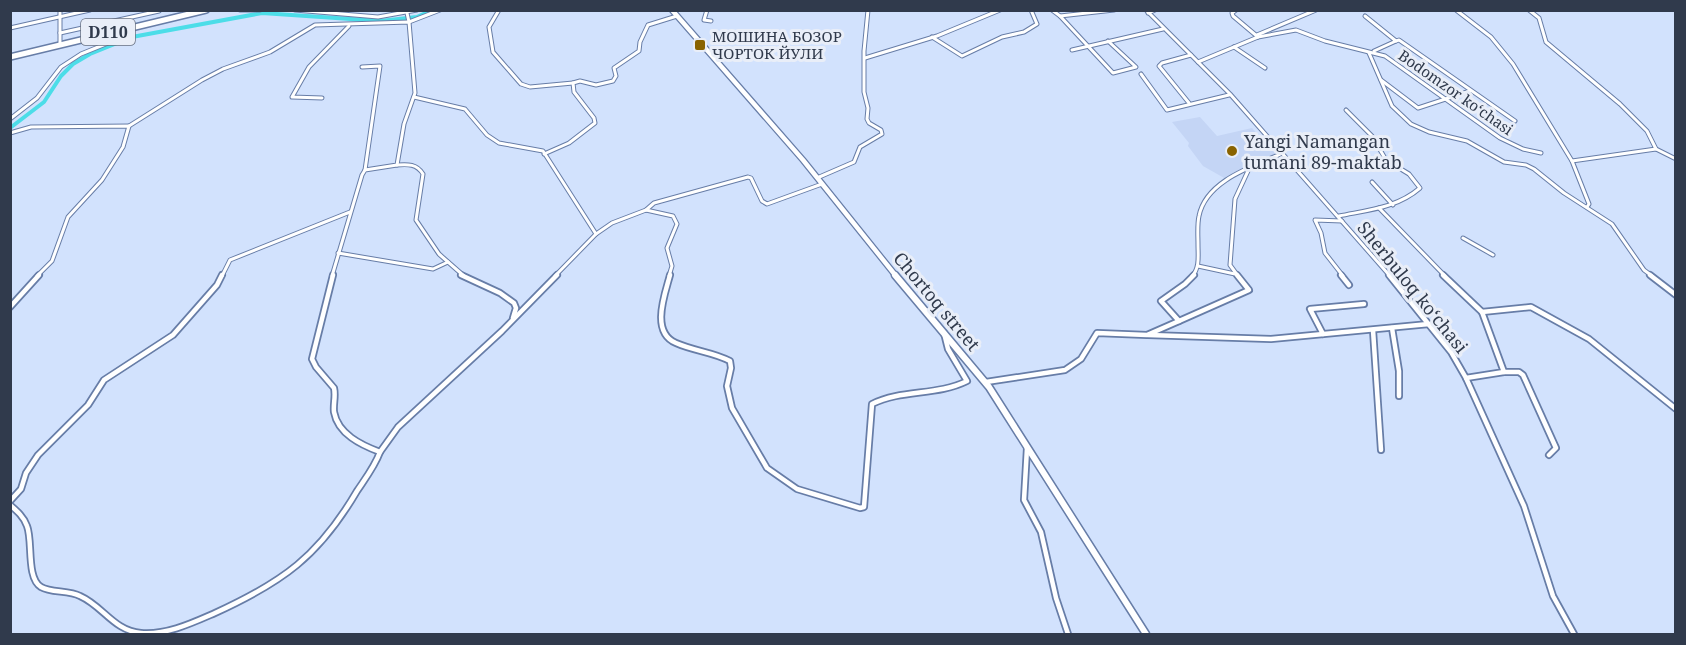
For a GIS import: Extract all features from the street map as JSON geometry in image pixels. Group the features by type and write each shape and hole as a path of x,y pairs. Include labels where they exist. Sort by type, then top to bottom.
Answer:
{"main road":[{"name":"D110","path":"10,57 206,10"},
{"name":"Chortoq street","path":"672,10 817,178 986,382 1146,634"}],"street":[{"path":"60,10 60,44"},
{"path":"10,28 90,10"},
{"path":"240,10 260,10"},
{"path":"295,10 333,12 364,17 408,14 417,10"},
{"path":"397,15 399,10"},
{"path":"10,133 31,127 129,126 202,80 223,69 270,52 315,25 409,22 440,10"},
{"path":"499,10 489,27 493,52 521,84 530,87 580,81 596,85 613,81 614,68 639,51 640,42 648,25 676,16"},
{"path":"707,10 704,20 711,21"},
{"path":"817,178 854,162 860,147 882,134 881,130 869,123 867,119 870,112 864,89 864,28 868,10"},
{"path":"865,58 932,37 1000,10"},
{"path":"932,37 959,56 963,56 1002,37 1024,32 1037,24 1031,10"},
{"path":"1052,10 1113,73 1136,67 1108,41"},
{"path":"1060,16 1114,10"},
{"path":"1147,12 1155,10"},
{"path":"1236,10 1232,13 1233,16 1257,36"},
{"path":"1198,62 1316,10"},
{"path":"1456,10 1491,37 1504,52 1572,161 1589,204 1587,207"},
{"path":"1529,10 1539,18 1546,42 1620,104 1647,131 1656,148 1676,159"},
{"path":"60,33 159,11"},
{"name":"Sherbuloq koʻchasi","path":"1147,12 1230,94 1283,153 1451,352 1466,378 1524,506 1553,596 1574,634"},
{"path":"398,165 404,124 414,97 408,14"},
{"path":"1365,16 1396,41"},
{"path":"322,98 292,97 298,84 325,47 349,25"},
{"path":"1072,50 1164,28"},
{"name":"Bodomzor koʻchasi","path":"1257,36 1294,29 1388,58 1502,139 1523,149 1541,153"},
{"path":"10,119 37,98 61,67 81,54 112,41 118,30"},
{"path":"1515,121 1399,40 1371,52 1379,79 1394,110 1414,126 1467,141 1504,162 1529,166 1615,227 1644,270 1676,295"},
{"path":"1234,47 1265,68"},
{"path":"1188,103 1159,66 1191,56"},
{"path":"362,67 380,66 365,170 338,253 312,364 332,384 335,392 333,409 340,428 361,445 380,452"},
{"path":"1141,74 1167,110 1230,94"},
{"path":"1379,79 1418,108 1470,91"},
{"path":"544,154 569,143 595,123 594,118 574,92 573,83"},
{"path":"414,97 465,109 472,114 488,137 497,142 543,151 596,234"},
{"path":"1338,216 1393,206 1412,196 1420,186 1407,172 1386,160 1372,136 1346,110"},
{"path":"10,307 52,261 68,217 102,180 123,147 129,126"},
{"path":"1572,161 1656,148"},
{"path":"1179,321 1161,301 1192,278 1197,266 1198,223 1202,203 1216,188 1283,153"},
{"path":"365,170 410,164 420,168 423,174 416,220 431,244 463,276 488,285 514,303 516,309 513,320"},
{"path":"1147,335 1248,292 1248,288 1230,265 1235,199 1249,171"},
{"path":"351,212 230,260 217,285 173,335 105,378 88,405 38,455 30,466 21,489 10,503 18,509 28,524 33,551 31,574 35,584 81,596 126,629 153,633 179,628 239,603 283,580 328,538 347,513 380,452 398,427 513,320 596,234 612,223 646,210 654,203 748,177 751,178 762,201 767,204 822,184"},
{"path":"1372,182 1393,206"},
{"path":"1379,208 1423,255 1482,312 1504,372"},
{"path":"646,210 673,216 677,224 667,248 672,266 660,315 666,333 675,343 719,355 730,362 727,386 734,412 767,468 797,489 833,501 864,507 872,404 887,399 942,390 967,381 948,349 944,333"},
{"path":"1342,221 1315,220 1322,230 1326,256 1349,285"},
{"path":"1463,238 1493,255"},
{"path":"338,253 433,269 448,262"},
{"path":"1197,266 1236,274"},
{"path":"1323,334 1310,309 1364,304"},
{"path":"1482,312 1531,307 1589,339 1676,409"},
{"path":"986,382 1065,370 1082,358 1097,333 1266,339 1429,324"},
{"path":"1392,328 1399,371 1399,396"},
{"path":"1373,330 1381,450"},
{"path":"1466,378 1504,372 1519,372 1523,375 1556,448 1556,451 1549,455"},
{"path":"1027,444 1024,500 1041,532 1056,598 1068,634"}],"shaded area":[{"name":"Yangi Namangan tumani 89-maktab","path":"1200,117 1217,136 1252,128 1277,155 1226,179 1203,166 1188,146 1189,143 1172,122"}],"waterway":[{"path":"10,128 44,102 61,76 73,64 90,54 132,37 262,13 380,21 417,17 432,10"}],"place":[{"name":"МОШИНА БОЗОР ЧОРТОК ЙУЛИ","path":"700,45"},
{"name":"Yangi Namangan tumani 89-maktab","path":"1232,151"}]}
